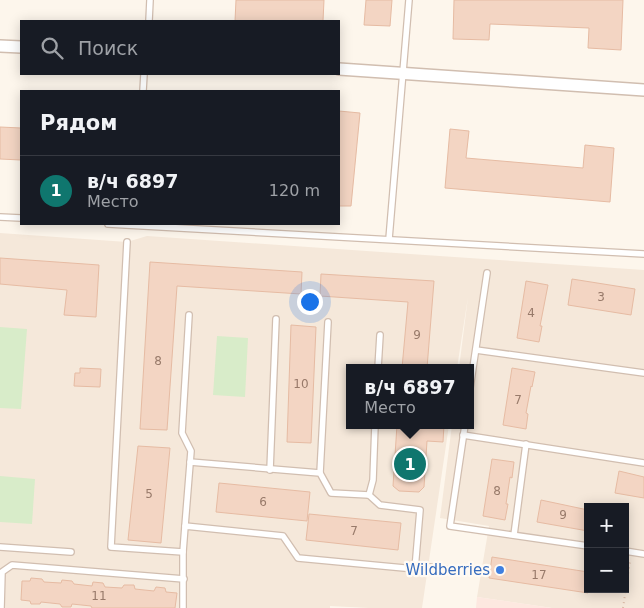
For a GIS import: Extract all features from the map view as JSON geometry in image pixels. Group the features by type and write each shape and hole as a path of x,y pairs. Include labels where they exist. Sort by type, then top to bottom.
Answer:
{"street":[{"path":"0,46 20,47"},
{"path":"340,69 644,90"}],"lane":[{"path":"149,20 150,0"},
{"path":"389,240 409,0"},
{"path":"143,90 144,75"},
{"path":"0,217 20,218"},
{"path":"148,225 644,254"},
{"path":"127,242 111,547 183,552"},
{"path":"474,364 487,273"},
{"path":"183,608 183,552 191,451 182,433 189,315"},
{"path":"270,470 276,319"},
{"path":"328,322 320,473 331,492 369,495 380,505 420,510 415,569"},
{"path":"378,364 380,334"},
{"path":"476,350 644,373"},
{"path":"369,495 373,480 375,429"},
{"path":"464,429 450,526 584,545"},
{"path":"463,435 644,463"},
{"path":"514,535 526,444"},
{"path":"190,462 320,473"},
{"path":"185,526 283,536 298,558 415,569 429,567 445,569"},
{"path":"0,547 71,552"},
{"path":"629,552 644,554"},
{"path":"1,608 2,572 12,565 184,579"}],"path":[{"path":"623,608 624,593"}],"shaded area":[{"path":"0,233 127,242 147,236 644,270 644,608 552,608 477,597 489,526 440,518 451,429 474,429 474,364 460,364 468,297 458,364 346,364 346,429 448,429 422,608 330,606 330,608 0,608"},
{"path":"477,597 552,608 476,608"}],"green space":[{"path":"0,327 27,329 21,409 0,408"},
{"path":"217,336 248,338 245,397 213,395"},
{"path":"0,476 35,479 32,524 0,522"}],"building":[{"path":"236,0 324,0 323,20 235,20"},
{"path":"366,0 392,0 390,26 364,25"},
{"path":"454,0 623,0 621,50 588,48 589,28 490,24 489,40 453,39"},
{"path":"340,111 360,113 351,206 340,206"},
{"path":"0,127 20,128 20,160 0,159"},
{"path":"450,129 469,131 466,158 583,168 585,145 614,148 610,202 445,188"},
{"path":"0,258 99,265 96,317 64,315 67,290 0,284"},
{"path":"150,262 302,272 301,294 177,286 167,430 140,429"},
{"path":"321,274 434,281 427,364 402,364 408,302 320,296"},
{"path":"572,279 635,289 631,315 568,305"},
{"path":"526,281 548,285 540,326 542,326 539,342 517,338"},
{"path":"291,325 316,327 311,443 287,442"},
{"path":"80,368 101,369 100,387 74,386 75,373 80,373"},
{"path":"512,368 535,372 526,413 528,414 526,429 503,425"},
{"path":"397,429 444,429 443,442 427,441 424,487 419,492 399,491 393,486"},
{"path":"138,446 170,448 161,543 128,540"},
{"path":"492,459 514,462 512,478 510,477 505,520 483,516"},
{"path":"619,471 644,477 644,498 615,493"},
{"path":"219,483 310,492 307,521 216,512"},
{"path":"541,500 584,509 584,530 537,522"},
{"path":"309,514 401,523 398,550 306,540"},
{"path":"492,557 584,571 584,592 489,578"},
{"path":"31,578 42,579 44,582 61,583 62,580 72,581 74,584 92,586 93,582 103,583 105,587 122,588 124,585 134,585 135,589 154,591 156,587 165,588 166,592 177,593 175,608 92,608 91,606 72,604 71,607 62,607 60,604 41,602 40,604 31,604 30,601 21,600 22,581 30,581"}],"place":[{"name":"в/ч 6897","path":"410,464"},
{"name":"Wildberries","path":"500,570"}]}
